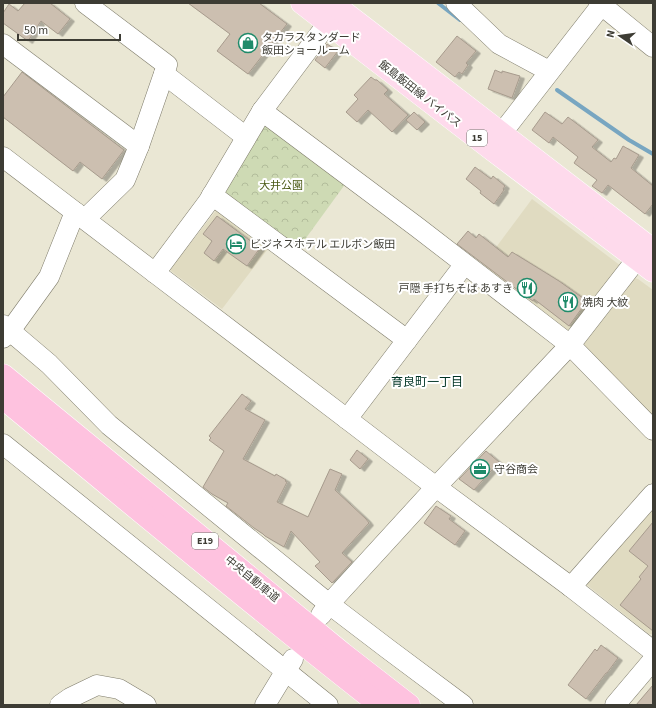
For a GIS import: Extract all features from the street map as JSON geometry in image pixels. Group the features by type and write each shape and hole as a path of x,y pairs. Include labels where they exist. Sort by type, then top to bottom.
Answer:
{"highway":[{"name":"中央自動車道","path":"3,375 342,653 409,705"},
{"name":"中央自動車道","path":"3,398 157,526 317,656 380,705"}],"main road":[{"name":"飯島飯田線 バイパス","path":"302,3 333,12 496,141 648,256"}],"street":[{"path":"85,3 167,65 139,146 125,180 80,216 49,277 5,331 50,364 109,425 325,609 388,650 463,705"},
{"path":"456,3 499,44 549,71"},
{"path":"496,141 601,4 653,47"},
{"path":"155,273 212,195 262,111 333,12"},
{"path":"3,44 139,146"},
{"path":"164,74 246,137"},
{"path":"262,111 417,227 464,265 570,345 653,430"},
{"path":"3,157 436,487 571,587 653,651"},
{"path":"212,195 407,340"},
{"path":"325,609 436,487 570,345 648,256"},
{"path":"347,419 464,265"},
{"path":"3,444 289,665 328,705"},
{"path":"571,587 653,494"},
{"path":"615,705 653,660"},
{"path":"265,705 289,665"},
{"path":"60,705 70,698 97,686 119,689 146,705"}],"shaded area":[{"path":"532,199 621,266 572,333 562,331 480,269"},
{"path":"219,207 271,245 222,309 171,271 171,268"},
{"path":"631,277 638,279 653,290 653,417 583,344"},
{"path":"653,504 653,634 649,634 587,585 586,579"}],"green space":[{"name":"大井公園","path":"264,122 346,183 298,249 227,196 225,190"}],"building":[{"path":"25,3 50,3 70,19 58,34 41,21 28,41 3,23 3,13 9,4 18,11"},
{"name":"タカラスタンダード 飯田ショールーム","path":"188,3 259,3 287,24 248,74 217,51 230,34"},
{"path":"457,36 476,51 466,63 468,65 462,74 459,72 455,77 436,62"},
{"path":"327,44 338,51 325,68 315,60"},
{"path":"495,70 502,73 502,71 520,76 512,98 488,89"},
{"path":"22,72 124,150 102,179 80,162 73,171 3,117 3,97"},
{"path":"371,77 377,80 388,90 384,94 408,115 392,132 368,110 357,122 346,112 358,99 354,95"},
{"path":"414,112 425,122 417,130 406,120"},
{"path":"545,112 562,124 568,117 598,140 592,147 611,162 614,158 616,159 623,146 639,155 631,168 653,186 653,204 645,214 608,185 602,193 592,186 597,180 574,163 578,157 553,137 549,143 532,130"},
{"path":"475,167 491,179 493,176 505,186 503,189 504,190 494,204 466,179"},
{"name":"ビジネスホテル エルボン飯田","path":"217,216 260,248 247,266 223,249 214,261 204,253 212,241 203,234"},
{"path":"468,231 476,238 479,234 508,257 512,252 559,281 587,301 569,326 534,299 533,301 527,297 457,244"},
{"path":"242,394 251,401 245,409 265,420 243,459 275,476 276,474 286,480 285,481 287,482 277,502 308,517 330,469 342,474 335,490 369,523 342,553 352,562 332,583 315,566 320,562 291,531 284,547 254,528 226,506 228,503 203,487 224,451 209,440 211,438 209,436"},
{"path":"357,450 368,459 360,469 350,460"},
{"name":"守谷商会","path":"486,451 499,462 474,490 459,479"},
{"path":"436,506 451,516 449,519 465,531 455,545 424,523"},
{"path":"653,522 653,631 620,605 641,579 639,577 648,566 629,551"},
{"path":"601,645 618,658 586,699 568,685 595,649 597,651"},
{"path":"653,685 653,705 636,705"}],"waterway":[{"path":"438,3 460,20"},
{"path":"557,90 629,140 653,154"}],"place":[{"name":"タカラスタンダード 飯田ショールーム","path":"248,43"},
{"name":"ビジネスホテル エルボン飯田","path":"236,244"},
{"name":"戸隠 手打ちそば あすき","path":"527,288"},
{"name":"焼肉 大紋","path":"568,302"},
{"name":"守谷商会","path":"480,469"}],"district":[{"name":"育良町一丁目","path":"427,382"}]}
